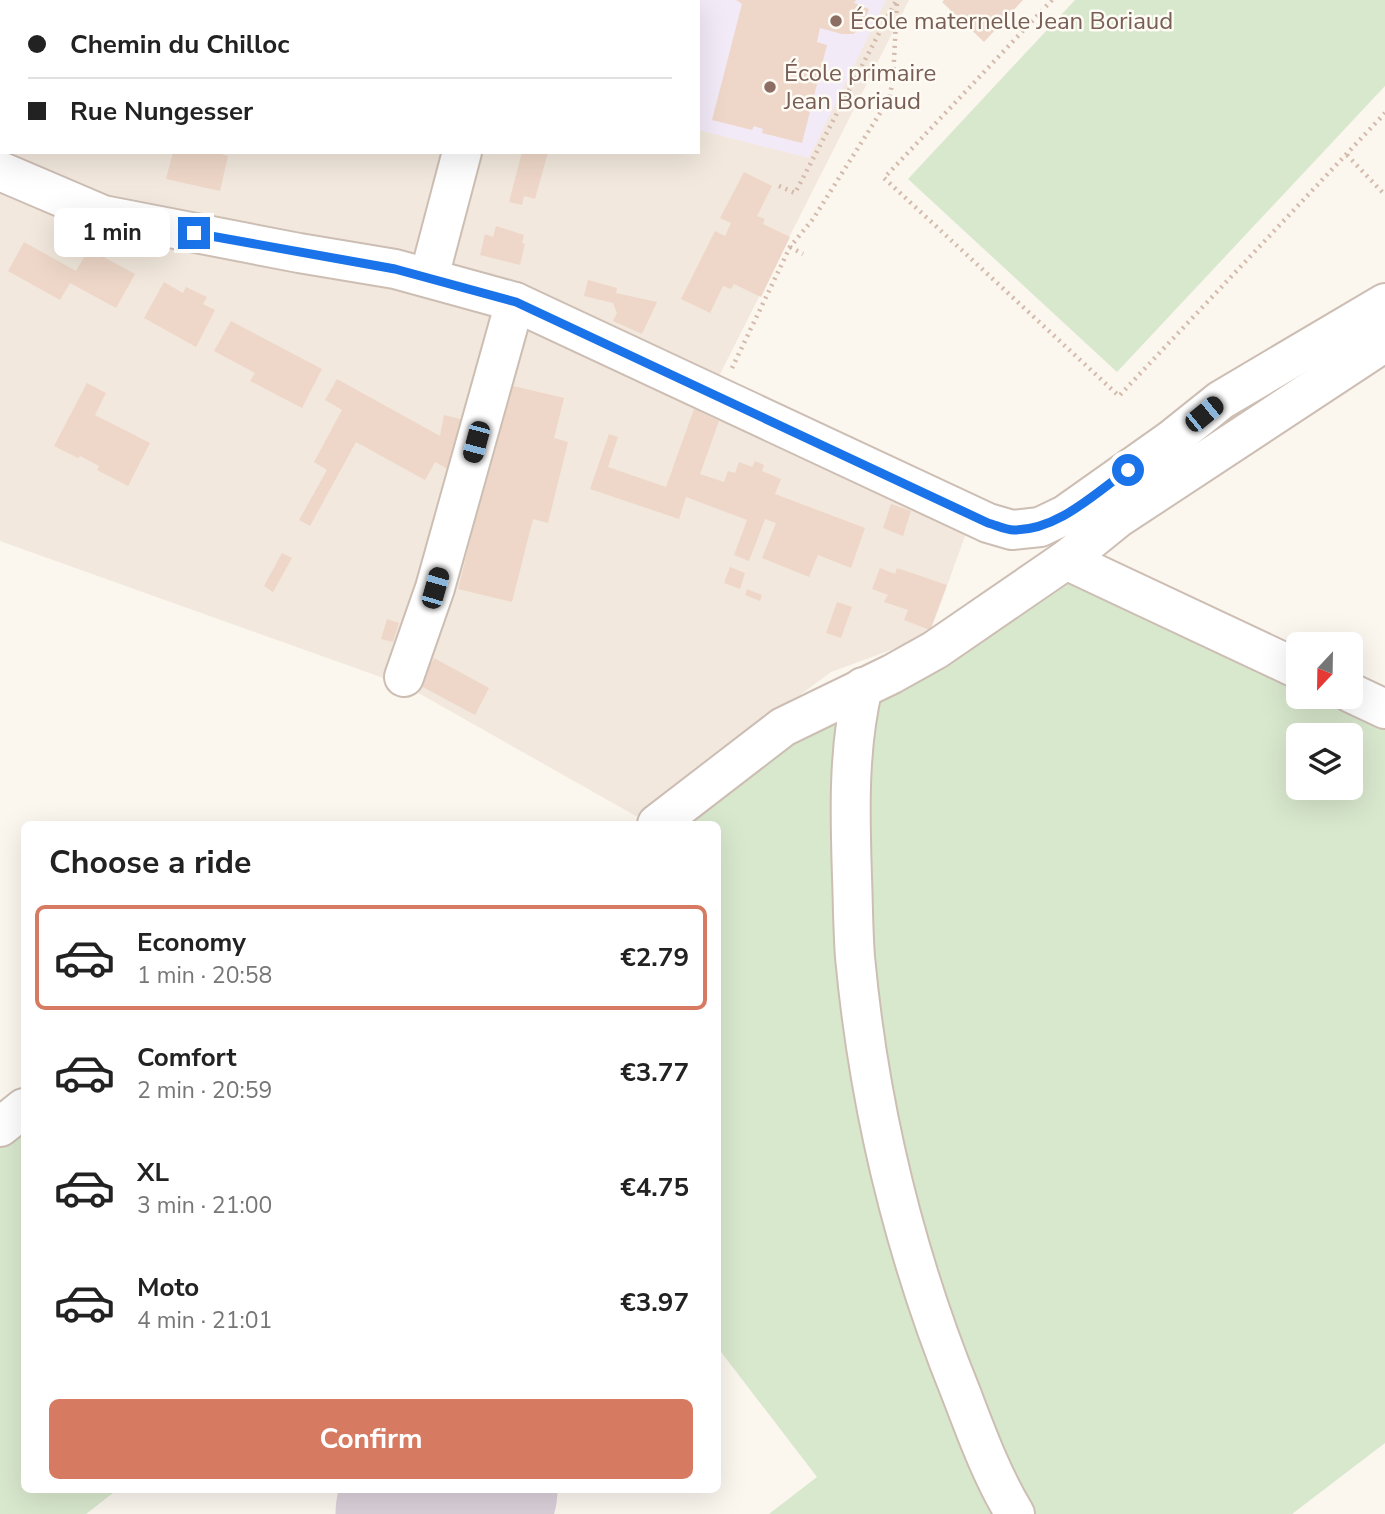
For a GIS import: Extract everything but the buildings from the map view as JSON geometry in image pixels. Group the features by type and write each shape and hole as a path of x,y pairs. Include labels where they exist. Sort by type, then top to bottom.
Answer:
{"street":[{"path":"429,277 462,154"},
{"path":"0,171 103,215 429,277 516,302 988,523 1012,530 1040,527 1065,515 1171,440 1221,400 1385,303"},
{"path":"404,677 435,588 516,302"},
{"path":"661,821 783,727 935,650 1066,560 1118,518 1385,342"},
{"path":"1066,560 1286,663"},
{"path":"863,687 856,715 850,826 855,956 881,1130 909,1245 944,1351 997,1483 1015,1514"},
{"path":"1363,699 1385,709"},
{"path":"0,1127 21,1110"}],"path":[{"path":"779,186 795,193 897,0"},
{"path":"719,396 790,247 813,219 889,99 893,80 897,0"},
{"path":"1052,0 884,178 1119,396 1385,113"},
{"path":"1347,155 1385,195"},
{"path":"790,247 803,254"}],"shaded area":[{"path":"700,0 909,0 717,380 979,509 965,536 931,630 923,638 831,672 636,816 406,686 0,541 0,154 700,154"},
{"name":"École primaire Jean Boriaud","path":"700,0 886,0 809,158 700,131"}],"green space":[{"path":"1075,0 1385,0 1385,86 1117,372 908,179"},
{"path":"1068,567 1286,668 1286,709 1363,709 1363,704 1385,714 1385,1443 1292,1514 1022,1514 930,1291 863,967 870,690"},
{"path":"851,697 852,995 1004,1514 769,1514 817,1477 721,1352 721,821 668,821"},
{"path":"21,1117 21,1493 113,1493 86,1514 0,1514 0,1133"}],"runway":[{"path":"430,1514 458,1493"}],"place":[{"name":"École maternelle Jean Boriaud","path":"836,21"},
{"name":"École primaire Jean Boriaud","path":"770,87"}],"route":[{"path":"194,233 395,269 516,302 988,523 1012,530 1040,527 1065,515 1128,470"}]}
